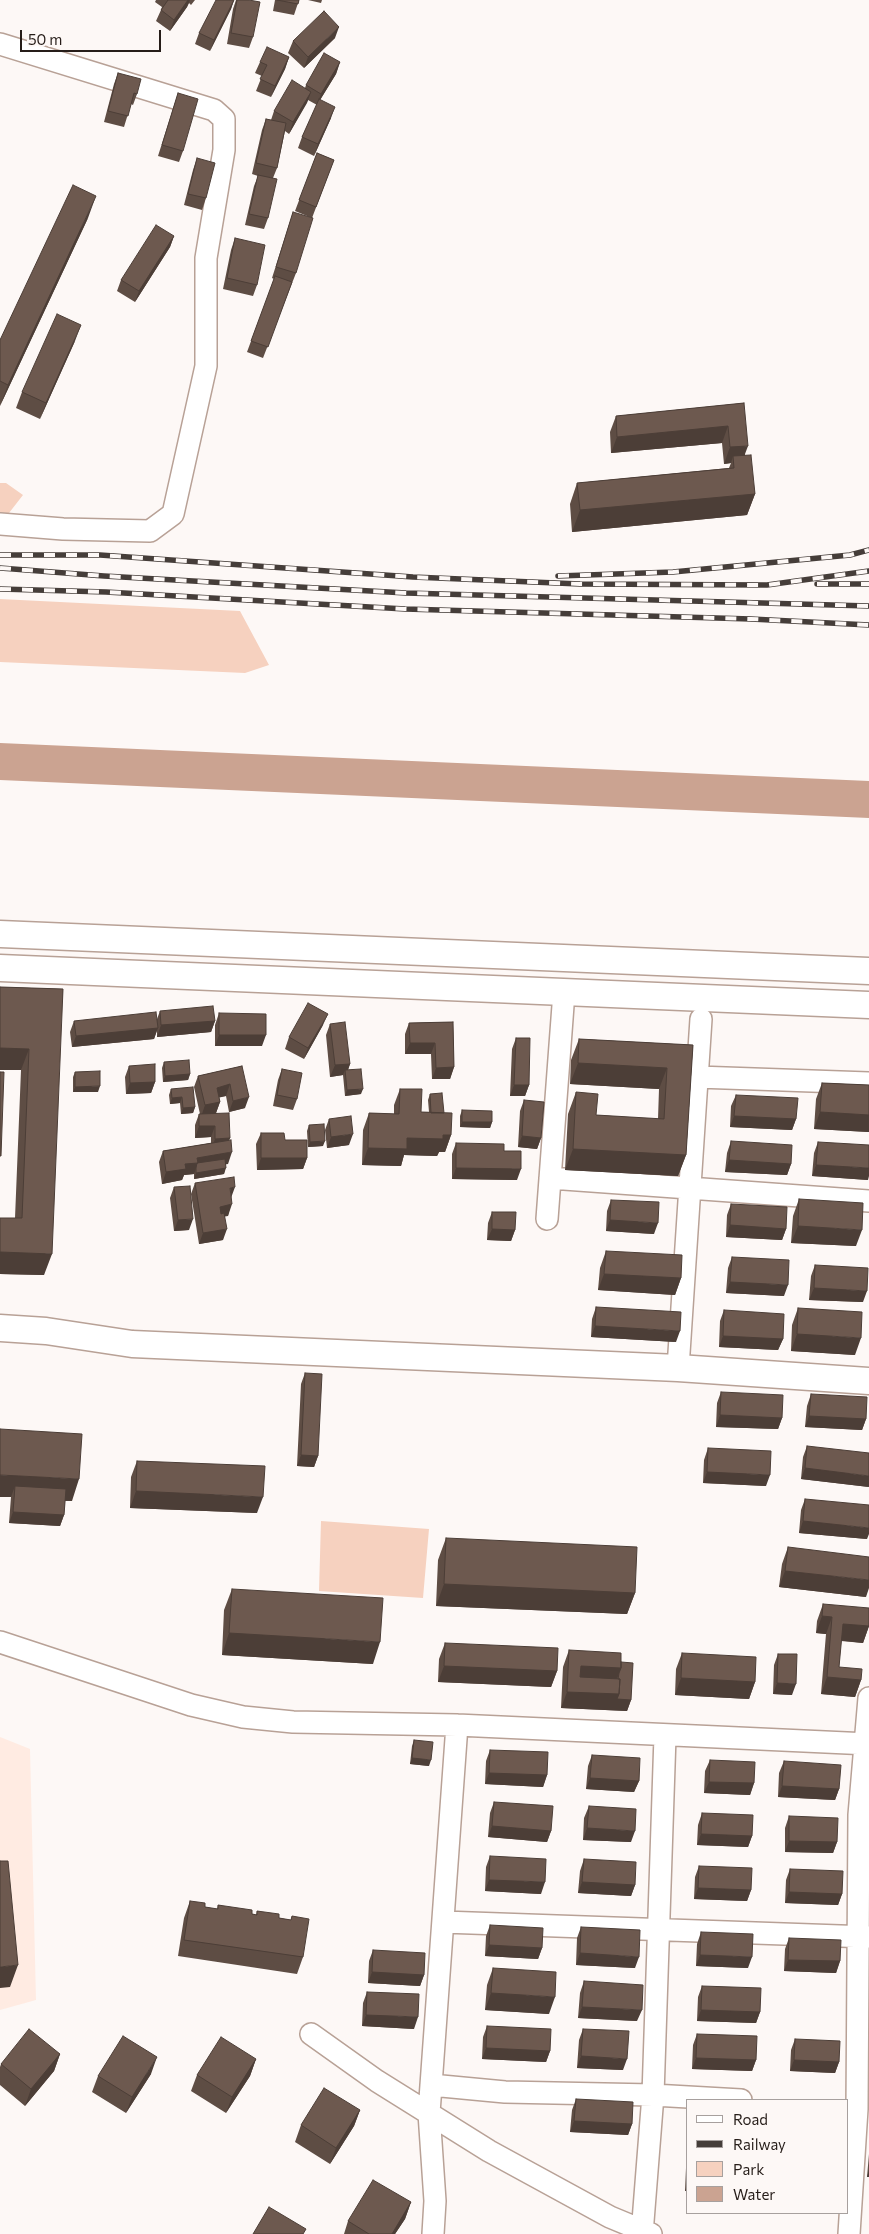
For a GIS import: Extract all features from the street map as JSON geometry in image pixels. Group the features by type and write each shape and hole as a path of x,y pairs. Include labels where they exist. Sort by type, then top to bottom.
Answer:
{"street":[{"path":"0,44 214,110 224,119 224,150 206,258 206,366 173,514 150,531 62,529 0,524"},
{"path":"0,934 869,971"},
{"path":"0,968 869,1005"},
{"path":"547,1220 564,992"},
{"path":"678,1368 701,1019"},
{"path":"697,1077 869,1083"},
{"path":"550,1178 690,1190 869,1201"},
{"path":"0,1328 46,1331 132,1344 678,1368 869,1381"},
{"path":"0,1642 191,1705 243,1717 293,1722 457,1725 867,1744"},
{"path":"849,2234 858,2109 863,1936 859,1815 867,1744 869,1698"},
{"path":"433,2234 434,2201 429,2113 457,1725"},
{"path":"311,2034 377,2082 515,2165 610,2217 645,2233 653,2095 665,1736"},
{"path":"443,1922 863,1936"},
{"path":"431,2085 505,2092 653,2095 723,2099"}],"shaded area":[{"path":"0,1737 30,1749 36,2000 0,2010"}],"green space":[{"path":"0,483 6,483 23,495 9,513 0,513"},
{"path":"0,599 240,611 269,665 245,673 0,662"},
{"path":"321,1521 429,1529 423,1598 319,1591"}],"water":[{"path":"0,743 869,781 869,818 0,780"}],"building":[{"path":"168,0 188,0 174,20 161,10"},
{"path":"216,0 234,0 214,40 199,33"},
{"path":"237,0 260,2 253,37 231,33"},
{"path":"277,0 299,0 298,4"},
{"path":"324,11 339,27 308,57 293,41"},
{"path":"267,47 289,57 275,86 260,79 267,65 260,62"},
{"path":"324,53 340,62 321,94 306,85"},
{"path":"118,73 141,79 137,94 134,93 128,116 108,111"},
{"path":"292,80 311,92 293,122 274,111"},
{"path":"178,93 198,99 183,151 162,145"},
{"path":"319,99 335,107 318,144 302,137"},
{"path":"266,119 286,123 277,168 256,163"},
{"path":"317,153 334,160 316,207 299,200"},
{"path":"197,158 215,163 206,198 188,194"},
{"path":"258,175 277,179 268,218 249,214"},
{"path":"73,185 96,196 8,385 0,381 0,340"},
{"path":"293,212 313,218 296,273 276,267"},
{"path":"156,225 174,236 139,291 121,280"},
{"path":"235,238 265,245 257,285 227,278"},
{"path":"275,276 292,282 268,347 251,341"},
{"path":"57,314 81,325 46,403 22,392"},
{"path":"744,403 748,446 730,447 728,426 617,437 616,416"},
{"path":"751,455 755,494 580,510 577,483 734,468 733,456"},
{"path":"0,987 63,989 52,1254 0,1252 0,1218 22,1218 29,1049 0,1048"},
{"path":"308,1003 328,1014 308,1048 289,1037"},
{"path":"213,1006 215,1021 161,1025 160,1011"},
{"path":"156,1012 158,1028 76,1036 74,1021"},
{"path":"219,1013 266,1014 266,1035 219,1035"},
{"path":"345,1022 350,1064 335,1065 330,1024"},
{"path":"453,1022 454,1067 436,1068 435,1043 410,1043 409,1023"},
{"path":"516,1038 530,1038 529,1085 514,1085"},
{"path":"579,1039 693,1045 686,1155 573,1149 576,1092 598,1094 596,1115 664,1119 667,1068 578,1063"},
{"path":"189,1060 190,1074 165,1076 164,1062"},
{"path":"155,1064 155,1082 130,1083 129,1066"},
{"path":"242,1066 249,1097 233,1101 230,1084 217,1088 220,1102 205,1105 198,1076"},
{"path":"282,1069 302,1073 297,1099 277,1095"},
{"path":"361,1069 363,1089 347,1090 345,1070"},
{"path":"100,1071 100,1086 75,1087 75,1072"},
{"path":"0,1072 4,1072 1,1156 0,1156"},
{"path":"822,1083 869,1085 869,1115 820,1112"},
{"path":"193,1087 195,1107 183,1108 182,1097 172,1098 171,1089"},
{"path":"400,1089 422,1089 421,1112 452,1113 451,1135 443,1135 443,1139 407,1138 407,1149 368,1148 369,1113 399,1114"},
{"path":"442,1093 444,1113 431,1113 430,1094"},
{"path":"736,1095 798,1098 796,1119 734,1116"},
{"path":"524,1100 544,1102 541,1138 522,1136"},
{"path":"462,1110 492,1111 492,1122 462,1122"},
{"path":"229,1113 230,1138 215,1139 215,1126 199,1126 199,1114"},
{"path":"351,1116 353,1134 331,1137 329,1119"},
{"path":"324,1124 325,1141 310,1142 309,1125"},
{"path":"261,1133 284,1133 285,1140 307,1140 307,1158 261,1158"},
{"path":"231,1140 232,1152 197,1158 198,1163 185,1164 186,1169 166,1172 163,1151"},
{"path":"731,1141 792,1145 791,1164 729,1160"},
{"path":"818,1142 869,1145 869,1168 816,1165"},
{"path":"456,1143 504,1144 504,1151 521,1151 521,1169 456,1168"},
{"path":"225,1159 226,1168 196,1173 197,1163"},
{"path":"234,1177 235,1187 230,1188 232,1204 220,1207 221,1214 224,1213 227,1229 203,1233 195,1183"},
{"path":"190,1186 193,1219 178,1220 174,1187"},
{"path":"799,1199 863,1203 862,1230 798,1226"},
{"path":"611,1200 659,1202 658,1223 610,1220"},
{"path":"731,1204 787,1207 786,1229 730,1225"},
{"path":"492,1212 516,1212 515,1230 492,1229"},
{"path":"606,1251 682,1255 681,1278 604,1274"},
{"path":"732,1257 789,1260 788,1285 730,1282"},
{"path":"815,1265 868,1268 867,1291 814,1288"},
{"path":"596,1307 681,1312 680,1331 595,1326"},
{"path":"798,1308 862,1312 861,1338 797,1334"},
{"path":"724,1310 784,1314 783,1339 723,1336"},
{"path":"305,1373 322,1374 318,1456 301,1455"},
{"path":"721,1392 783,1395 782,1418 720,1415"},
{"path":"811,1394 867,1397 866,1419 809,1416"},
{"path":"0,1429 82,1434 79,1479 0,1475"},
{"path":"807,1446 869,1453 869,1476 805,1468"},
{"path":"708,1448 771,1451 770,1475 707,1472"},
{"path":"137,1461 265,1466 263,1497 136,1491"},
{"path":"15,1486 66,1489 64,1515 13,1512"},
{"path":"805,1499 869,1505 869,1528 803,1521"},
{"path":"446,1538 637,1547 635,1593 444,1584"},
{"path":"788,1547 869,1557 869,1580 785,1571"},
{"path":"232,1589 383,1598 380,1642 229,1633"},
{"path":"823,1604 869,1608 869,1626 843,1624 839,1667 862,1669 861,1680 827,1677 832,1617 822,1616"},
{"path":"445,1643 558,1648 557,1671 444,1666"},
{"path":"569,1650 621,1653 621,1668 581,1666 580,1677 620,1679 619,1694 567,1692"},
{"path":"682,1653 756,1657 755,1682 681,1678"},
{"path":"778,1654 797,1654 796,1684 777,1683"},
{"path":"621,1662 633,1663 631,1700 617,1699"},
{"path":"414,1740 433,1742 431,1760 412,1758"},
{"path":"490,1750 548,1752 547,1775 489,1773"},
{"path":"592,1755 640,1758 639,1781 590,1778"},
{"path":"710,1760 755,1762 754,1783 709,1782"},
{"path":"784,1761 841,1765 839,1789 782,1786"},
{"path":"494,1802 553,1806 551,1831 492,1826"},
{"path":"589,1806 636,1809 635,1831 587,1828"},
{"path":"702,1813 753,1815 752,1836 701,1834"},
{"path":"789,1816 838,1818 837,1842 789,1841"},
{"path":"490,1856 546,1859 545,1882 489,1880"},
{"path":"584,1859 636,1862 635,1885 582,1882"},
{"path":"0,1861 8,1861 18,1965 0,1967"},
{"path":"699,1866 752,1868 751,1890 698,1888"},
{"path":"790,1869 843,1871 842,1894 789,1892"},
{"path":"190,1901 205,1903 205,1907 218,1909 218,1905 252,1910 252,1914 257,1915 257,1911 279,1914 279,1918 291,1920 292,1916 309,1919 303,1957 184,1940"},
{"path":"490,1925 543,1928 542,1948 489,1945"},
{"path":"581,1927 640,1930 639,1957 580,1953"},
{"path":"701,1932 753,1934 752,1957 700,1955"},
{"path":"789,1938 841,1940 840,1961 788,1960"},
{"path":"373,1950 425,1953 424,1975 372,1972"},
{"path":"493,1968 556,1972 555,1997 491,1993"},
{"path":"584,1981 643,1985 642,2010 582,2007"},
{"path":"702,1986 761,1988 760,2012 701,2010"},
{"path":"367,1992 419,1994 418,2017 366,2015"},
{"path":"487,2026 551,2029 550,2051 486,2048"},
{"path":"29,2029 60,2054 31,2089 1,2064"},
{"path":"583,2029 629,2031 627,2059 581,2056"},
{"path":"697,2034 757,2036 756,2060 696,2058"},
{"path":"123,2036 157,2057 132,2097 98,2076"},
{"path":"221,2037 256,2059 232,2097 197,2075"},
{"path":"795,2039 840,2041 839,2062 794,2060"},
{"path":"324,2088 360,2110 336,2148 301,2125"},
{"path":"576,2099 633,2102 632,2124 574,2121"},
{"path":"373,2180 411,2202 392,2234 369,2234 348,2221"},
{"path":"269,2207 306,2229 303,2234 253,2234"}],"railway":[{"path":"558,576 673,572 850,555 869,550"},
{"path":"0,555 100,555 413,577 580,584 767,585 869,571"},
{"path":"0,568 104,576 406,593 869,606"},
{"path":"817,584 869,584"},
{"path":"0,589 106,592 405,609 751,619 869,625"}]}
